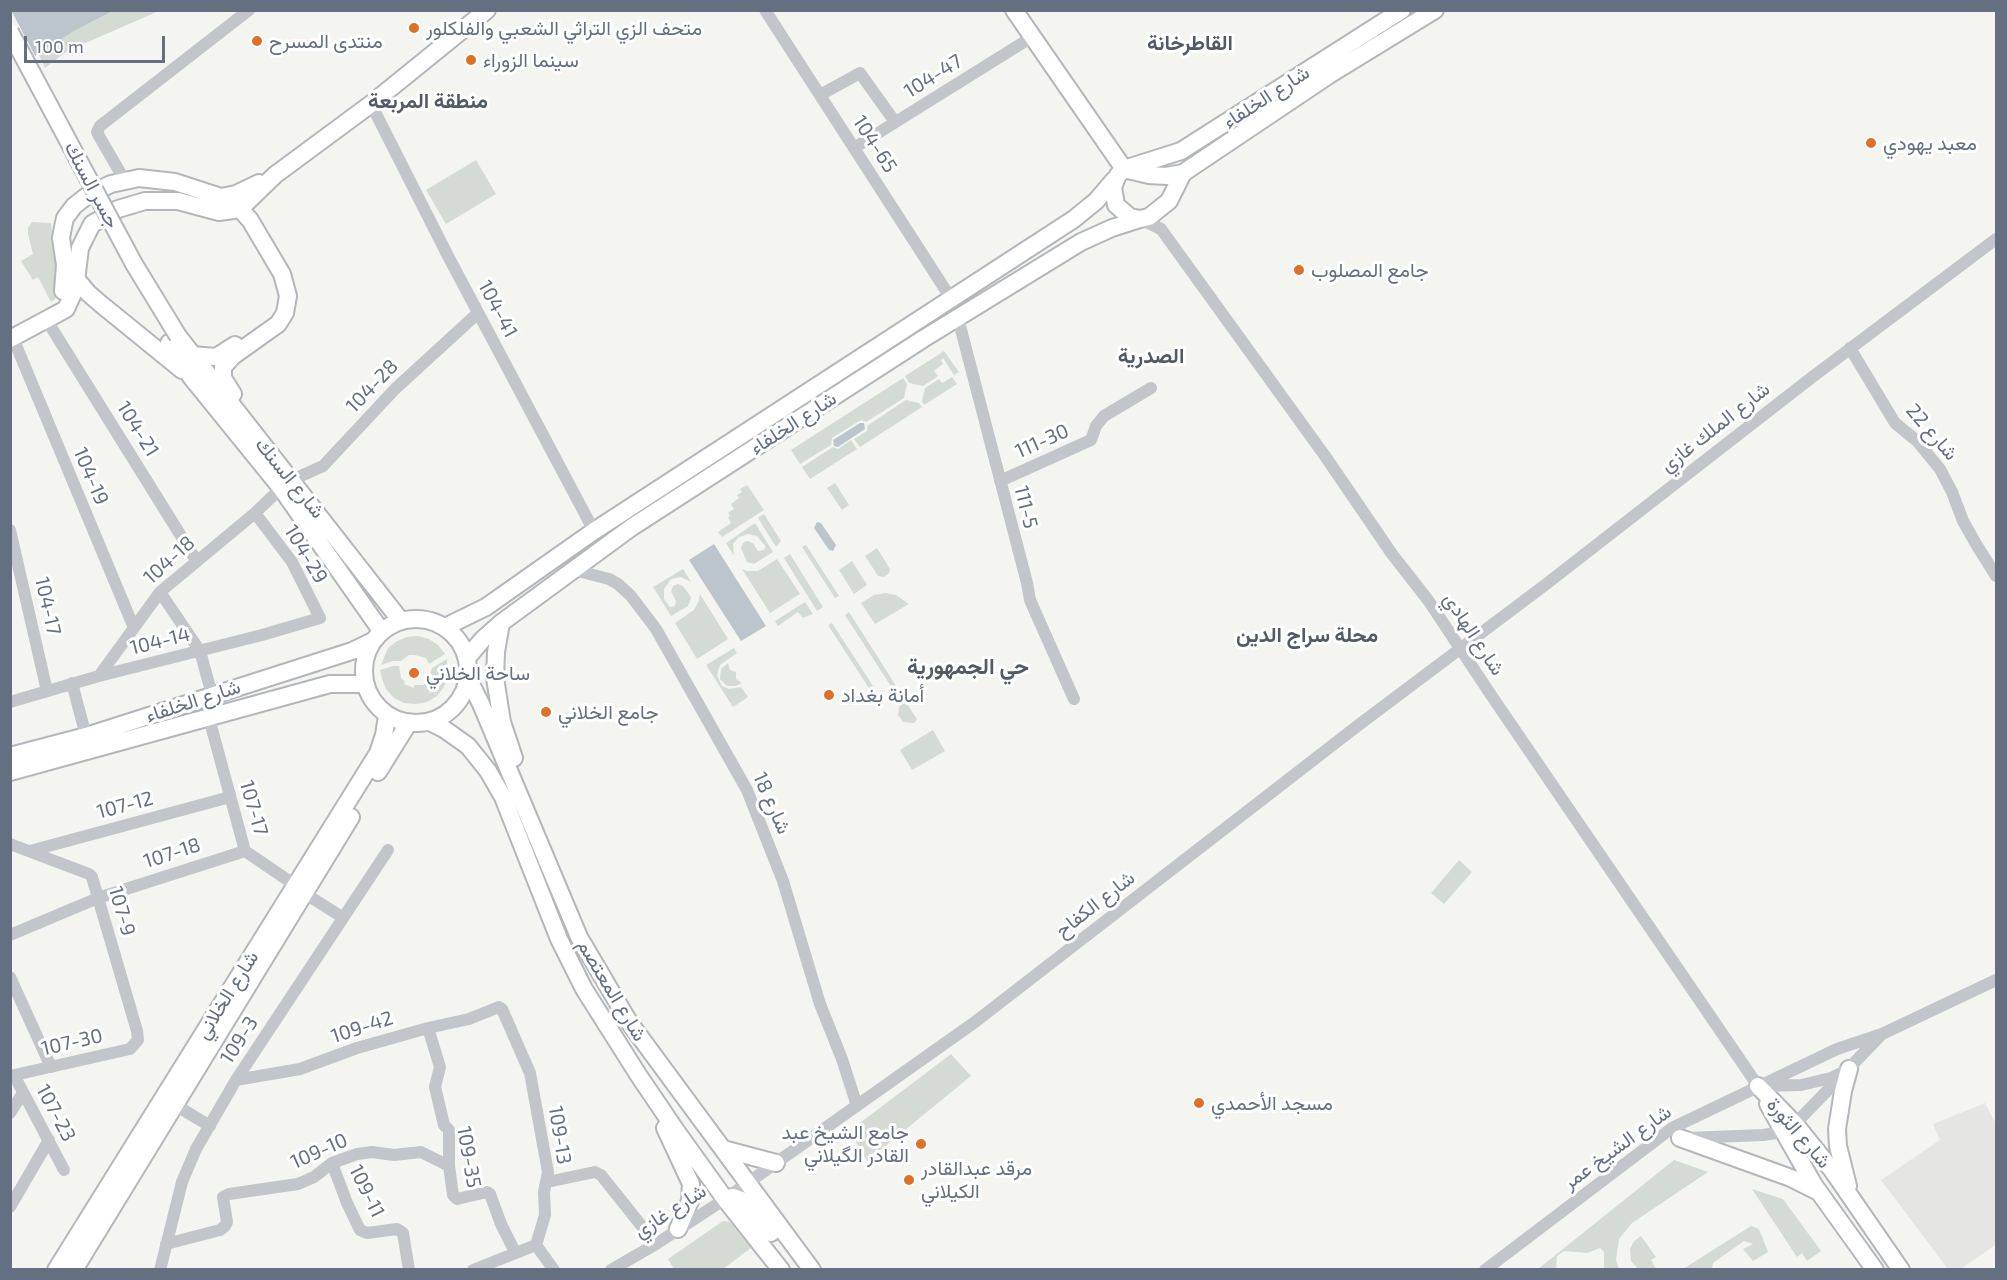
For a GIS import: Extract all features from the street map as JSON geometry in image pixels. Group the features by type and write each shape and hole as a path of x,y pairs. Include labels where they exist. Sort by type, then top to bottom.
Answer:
{"main road":[{"path":"240,208 275,175 371,104 487,10"},
{"path":"1014,10 1119,175"},
{"name":"شارع الخلفاء","path":"445,627 486,608 594,531 1074,219 1096,201 1119,175 1181,151 1402,10"},
{"path":"1119,175 1166,176 1183,173 1329,75 1435,10"},
{"name":"جسر السنك","path":"10,32 174,339"},
{"name":"جسر السنك","path":"10,52 114,252 174,339"},
{"name":"شارع الخلفاء","path":"467,658 501,623 642,521 958,318 1081,242 1112,228 1155,214 1165,206 1183,173"},
{"path":"215,203 275,175"},
{"path":"1119,175 1112,193 1116,205 1127,216 1140,219"},
{"path":"66,309 73,296 70,271 61,238 65,218 74,206 101,188 125,181 159,178 176,182 215,203 244,229 276,277 280,289 280,302 276,313 221,355 210,357 192,355"},
{"path":"254,226 254,202 259,190"},
{"path":"46,319 62,298 86,232 92,224 118,209 145,201 163,200 215,203 240,208 254,226 282,274 287,288 288,303 278,324 227,362 222,373 226,386 257,427 260,441"},
{"path":"70,271 88,293 191,377"},
{"path":"12,338 66,309 85,305 102,305"},
{"name":"شارع السنك","path":"174,339 192,355 260,441 377,636"},
{"name":"شارع السنك","path":"174,339 191,377 287,484 401,621"},
{"path":"424,620 445,627 459,641 467,658 468,678 462,698 448,713 430,722 408,724 387,716 373,702 365,684 365,662 377,636 401,621 424,620"},
{"path":"501,623 495,665 497,701 546,856"},
{"name":"شارع الخلفاء","path":"10,756 86,736 352,651 377,636"},
{"name":"شارع المعتصم","path":"468,678 579,937 629,1022 812,1269"},
{"name":"شارع الخلفاء","path":"10,772 330,684 365,684"},
{"name":"شارع الخلاني","path":"57,1269 78,1262 176,1105 378,753 387,716"},
{"name":"شارع المعتصم","path":"430,722 468,746 488,771 503,797 559,939 584,989 647,1089 725,1199 781,1269"},
{"name":"شارع الخلاني","path":"78,1262 300,889 408,724"},
{"path":"1849,1069 1837,1129 1838,1146 1850,1196"},
{"name":"شارع الثورة","path":"1758,1086 1789,1128 1850,1196 1901,1269"},
{"path":"647,1089 691,1184 690,1201 678,1229"},
{"name":"شارع الثورة","path":"1789,1128 1819,1192 1875,1269"},
{"path":"1680,1138 1781,1174 1819,1192"},
{"path":"723,1149 776,1163"},
{"path":"725,1199 733,1197 747,1202 798,1269"}],"street":[{"path":"125,181 97,132 100,126 249,10"},
{"name":"104-65","path":"765,10 952,300"},
{"name":"104-47","path":"854,148 1032,37"},
{"path":"820,95 860,73 895,122"},
{"name":"104-41","path":"371,104 478,313 594,531"},
{"name":"شارع الهادي","path":"1140,219 1158,226 1168,238 1325,456 1392,554 1428,600 1758,1086"},
{"name":"شارع الملك غازي","path":"1460,649 1850,348 1996,239"},
{"name":"104-28","path":"287,484 323,466 395,389 478,313"},
{"name":"111-5","path":"958,318 1030,600 1074,699"},
{"name":"104-21","path":"46,319 196,560"},
{"name":"104-19","path":"12,338 134,628"},
{"name":"شارع 22","path":"1850,348 1895,423 1917,441 1940,469 1953,492 1963,521 1996,576"},
{"name":"111-30","path":"1000,482 1091,440 1096,426 1104,416 1151,388"},
{"name":"104-18","path":"99,676 160,592 287,484"},
{"name":"104-29","path":"255,513 292,562 320,618"},
{"name":"104-17","path":"10,531 47,690"},
{"name":"شارع 18","path":"574,570 609,579 631,596 656,629 747,790 783,881 820,1004 842,1059 857,1106"},
{"path":"10,595 24,592"},
{"path":"160,592 200,651 212,695"},
{"name":"104-14","path":"10,702 47,690 320,618"},
{"name":"شارع الكفاح","path":"748,1182 975,1022 1460,649"},
{"path":"72,684 86,736"},
{"name":"107-17","path":"208,718 245,850 342,917"},
{"name":"107-12","path":"30,851 230,797"},
{"name":"107-9","path":"10,844 92,877 138,1040"},
{"name":"107-18","path":"10,935 98,898 245,850"},
{"name":"109-3","path":"160,1269 185,1173 210,1126 236,1080 388,850"},
{"path":"10,976 51,1067"},
{"name":"شارع الشيخ عمر","path":"1485,1269 1672,1128 1837,1049 1882,1034 1996,980"},
{"name":"109-42","path":"236,1080 300,1069 357,1048 469,1018 499,1007"},
{"name":"109-13","path":"499,1007 503,1011 530,1073 548,1172 544,1192 545,1215 536,1245"},
{"name":"109-35","path":"428,1028 440,1067 435,1087 444,1125 449,1130 449,1166 454,1198 487,1192 490,1194 515,1252"},
{"name":"شارع الشيخ عمر","path":"1789,1128 1882,1034"},
{"name":"107-30","path":"12,1075 130,1049 138,1040"},
{"path":"1758,1086 1801,1085 1831,1078 1849,1069"},
{"name":"107-23","path":"12,1075 64,1170"},
{"path":"10,1113 23,1093"},
{"path":"176,1105 210,1126"},
{"path":"1659,1136 1680,1138 1762,1135 1789,1128"},
{"path":"10,1207 49,1140"},
{"name":"109-10","path":"166,1245 220,1230 225,1226 227,1222 223,1197 229,1194 298,1184 314,1177 332,1162 357,1154 372,1152 394,1155 421,1152 449,1166"},
{"name":"109-11","path":"332,1162 360,1230 367,1233 397,1229 403,1233 409,1269"},
{"path":"547,1182 595,1172 601,1175 656,1244"},
{"name":"شارع غازي","path":"611,1269 656,1244 748,1182"},
{"path":"479,1268 536,1245 554,1269"}],"shaded area":[{"path":"11,11 113,11 74,31 35,56"},
{"path":"113,11 159,11 67,51 45,68 38,53"},
{"path":"476,160 496,194 446,224 426,190"},
{"path":"32,222 51,223 57,280 55,299 51,302 38,277 33,280 21,261 33,254 28,234 28,228"},
{"path":"944,351 959,372 954,375 943,358 941,360 943,364 934,371 938,376 923,386 909,383 905,376"},
{"path":"952,377 957,384 924,405 922,401 925,388 939,379 942,383"},
{"path":"903,378 907,384 904,398 866,422 861,420 832,438 831,445 800,464 791,450"},
{"path":"906,400 919,403 922,407 860,447 854,439 867,431 868,425"},
{"path":"860,423 864,423 865,429 838,447 834,446 833,440"},
{"path":"851,440 857,449 810,479 802,467 833,447 838,449"},
{"path":"835,483 849,505 842,510 827,488"},
{"path":"747,485 764,510 722,537 718,532 731,523 728,513 734,509 731,504 739,498 737,495 742,492 740,489"},
{"path":"764,514 781,541 776,547 758,518"},
{"path":"817,522 821,523 836,545 833,551 829,550 814,528"},
{"path":"755,523 773,552 754,564 747,562 741,548 747,541 753,543 758,551 764,550 766,547 757,536 748,534 739,537 733,544 734,556 726,543"},
{"path":"714,544 766,626 741,641 689,560"},
{"path":"806,545 839,596 835,598 802,547"},
{"path":"877,548 890,569 884,577 878,576 865,556"},
{"path":"790,554 823,607 817,611 784,558"},
{"path":"777,559 800,594 770,613 742,569 758,571"},
{"path":"852,561 867,585 854,594 839,570"},
{"path":"683,569 691,582 681,577 671,579 664,589 664,599 670,607 675,606 676,601 671,591 673,586 678,584 683,586 691,597 690,601 688,606 671,616 653,587"},
{"path":"886,593 896,595 909,604 875,624 861,603 874,595"},
{"path":"700,594 728,639 697,659 675,623 694,610"},
{"path":"805,602 813,614 803,618 798,612 778,626 775,621"},
{"path":"849,612 898,689 894,691 845,615"},
{"path":"832,623 884,703 880,705 828,625"},
{"path":"418,636 438,645 445,654 429,664 426,658 409,655 401,661 381,665 388,648 407,637"},
{"path":"734,648 737,653 720,665 717,675 722,686 729,689 741,687 748,697 733,707 706,665"},
{"path":"447,659 448,676 444,687 437,696 427,702 404,703 394,698 386,689 382,679 380,670 399,666 404,684 414,688 414,685 423,685 428,682 432,668"},
{"path":"728,663 730,670 736,672 736,679 742,683 727,686 720,679 721,669"},
{"path":"905,701 917,719 914,723 903,722 898,715 899,707"},
{"path":"933,730 945,751 912,770 900,750"},
{"path":"1459,860 1472,872 1444,904 1431,893"},
{"path":"951,1054 971,1076 867,1161 850,1132 852,1129"},
{"path":"1985,1103 1996,1124 1996,1238 1994,1246 1961,1269 1948,1269 1881,1180 1940,1140 1933,1124"},
{"path":"1674,1160 1708,1172 1632,1223 1619,1239 1616,1260 1619,1269 1604,1269 1604,1252 1600,1248 1587,1253 1564,1251 1557,1256 1556,1269 1538,1269"},
{"path":"1752,1189 1783,1199 1821,1251 1807,1261 1802,1253 1797,1257"},
{"path":"723,1221 730,1222 751,1248 723,1269 674,1269 668,1259"},
{"path":"1751,1226 1759,1229 1768,1252 1753,1261 1743,1249 1753,1244 1744,1241 1713,1263 1712,1269 1683,1269"},
{"path":"1641,1236 1656,1257 1651,1260 1656,1269 1638,1269 1631,1261 1630,1249 1634,1241"}],"pier":[{"path":"10,11 36,58 10,70"}],"place":[{"name":"متحف الزي التراثي الشعبي والفلكلور","path":"414,28"},
{"name":"منتدى المسرح","path":"257,41"},
{"name":"سينما الزوراء","path":"471,60"},
{"name":"معبد يهودي","path":"1871,143"},
{"name":"جامع المصلوب","path":"1299,270"},
{"name":"ساحة الخلاني","path":"414,673"},
{"name":"أمانة بغداد","path":"829,695"},
{"name":"جامع الخلاني","path":"546,712"},
{"name":"مسجد الأحمدي","path":"1199,1103"},
{"name":"جامع الشيخ عبد القادر الگيلاني","path":"921,1144"},
{"name":"مرقد عبدالقادر الكيلاني","path":"909,1180"}],"district":[{"name":"القاطرخانة","path":"1190,43"},
{"name":"منطقة المربعة","path":"428,101"},
{"name":"الصدرية","path":"1151,356"},
{"name":"محلة سراج الدين","path":"1307,635"},
{"name":"حي الجمهورية","path":"968,667"}]}
